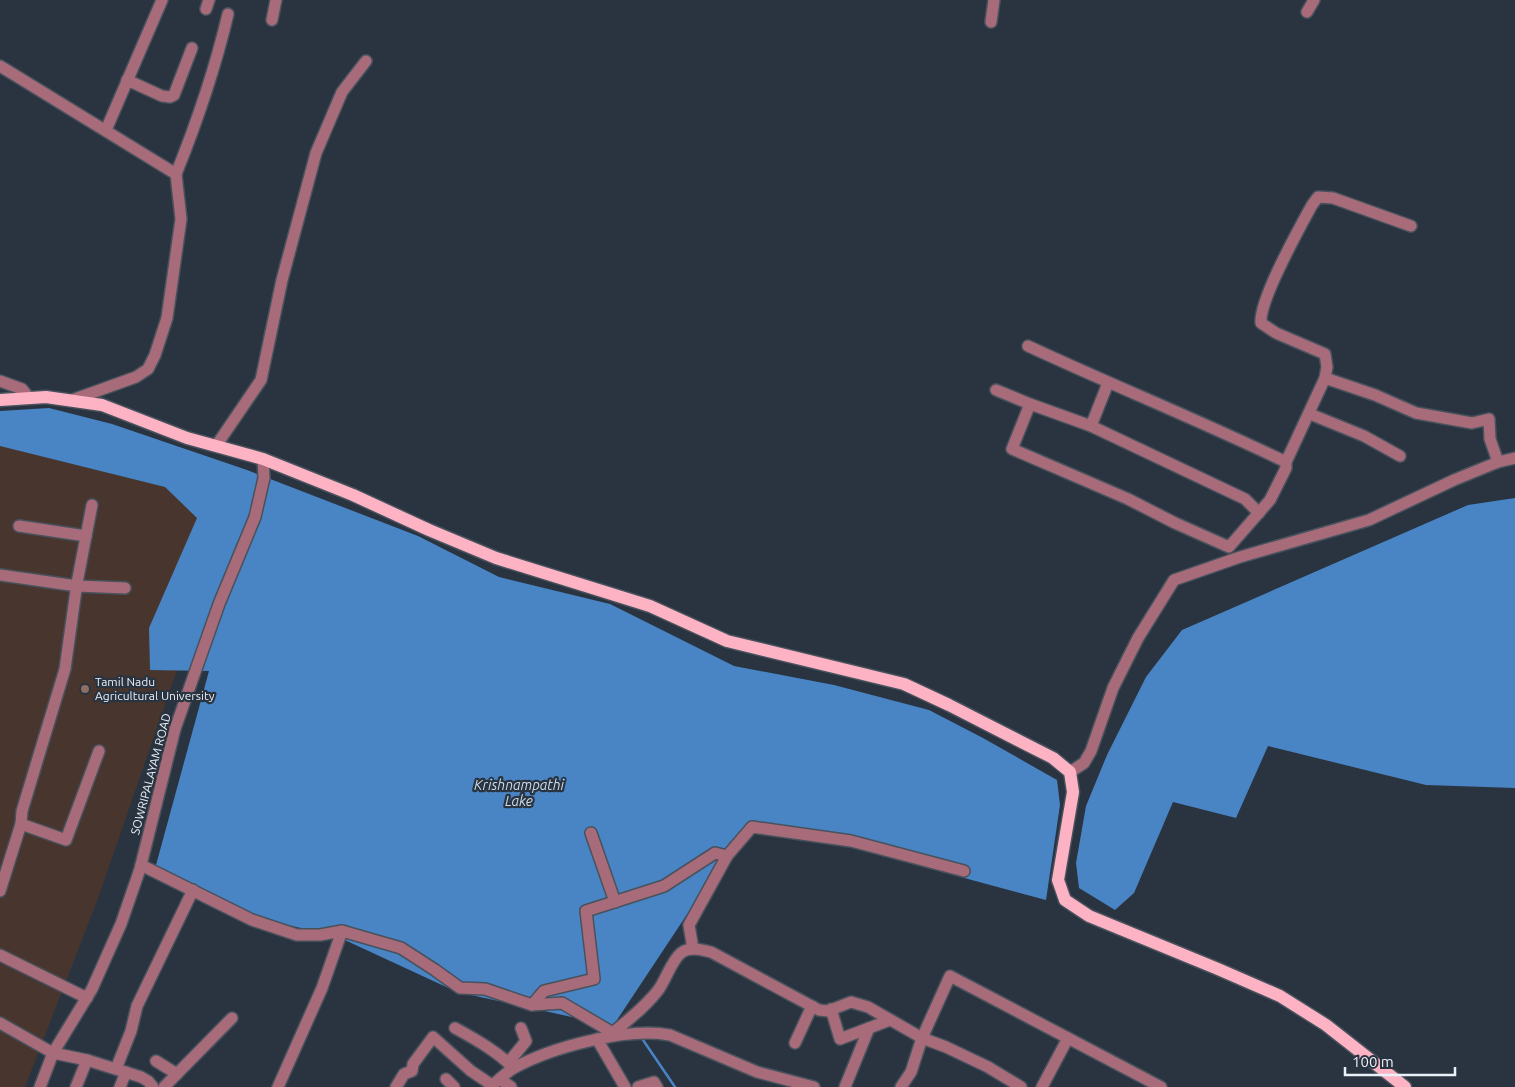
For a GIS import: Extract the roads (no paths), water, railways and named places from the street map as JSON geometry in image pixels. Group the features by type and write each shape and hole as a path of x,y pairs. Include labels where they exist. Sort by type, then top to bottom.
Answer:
{"main road":[{"path":"0,400 46,397 102,405 187,438 264,459 353,495 496,558 650,606 727,641 904,684 949,705 1053,758 1070,772 1073,792 1058,880 1065,900 1089,916 1280,996 1326,1025 1404,1087"}],"street":[{"path":"106,130 162,0"},
{"path":"272,20 276,0"},
{"path":"991,22 994,0"},
{"path":"1307,12 1314,0"},
{"path":"72,400 136,377 148,369 155,355 167,318 181,219 176,174 218,55 228,14"},
{"path":"127,80 162,96 170,97 174,95 192,48"},
{"path":"216,446 260,380 282,280 316,153 342,92 366,61"},
{"path":"0,66 176,174"},
{"path":"1229,547 1270,500 1286,468 1286,462 1310,414 1328,367 1325,354 1276,333 1262,323 1261,318 1268,292 1312,205 1318,197 1333,198 1410,226"},
{"path":"1028,346 1108,383 1232,436 1286,462"},
{"path":"1325,378 1375,395 1416,413 1472,423 1489,418 1490,439 1498,462"},
{"path":"0,381 22,389 30,398"},
{"path":"1091,426 1108,383"},
{"path":"996,390 1091,426 1245,499 1259,513"},
{"path":"1030,404 1012,450 1128,498 1175,523 1229,547 1240,556"},
{"path":"1310,414 1364,436 1400,456"},
{"path":"1070,772 1084,763 1092,751 1113,688 1138,638 1174,580 1240,556 1369,520 1454,480 1498,462 1515,458"},
{"name":"SOWRIPALAYAM ROAD","path":"40,1087 53,1052 86,998 121,924 141,865 176,729 219,604 255,517 264,478 264,459"},
{"path":"0,890 21,824 22,811 65,669 77,586 92,505"},
{"path":"19,526 86,536"},
{"path":"0,574 77,586 125,588"},
{"path":"21,824 66,840 99,751"},
{"path":"693,949 689,924 727,856 752,827 850,841 964,870"},
{"path":"591,832 614,902"},
{"path":"532,1005 544,991 594,979 586,911 664,886 715,853 727,856"},
{"path":"141,865 252,920 297,935 320,935 342,932 402,948 460,988 485,989 532,1005 562,1003 612,1034 625,1087"},
{"path":"120,1087 121,1071 137,1006 193,890"},
{"path":"278,1087 322,988 342,932"},
{"path":"612,1034 643,1007 659,989 680,953 696,948 711,952 819,1010 828,1010 851,1002 868,1007 922,1038 980,1063 1004,1083 1021,1087"},
{"path":"0,955 86,998"},
{"path":"901,1087 911,1072 922,1038 950,976 1161,1087"},
{"path":"795,1043 812,1006"},
{"path":"831,1009 840,1039 890,1020"},
{"path":"164,1087 232,1018"},
{"path":"0,1023 53,1052 87,1060 141,1077 153,1087"},
{"path":"455,1028 488,1046 511,1066"},
{"path":"494,1084 511,1066 526,1041 521,1028"},
{"path":"845,1087 870,1028"},
{"path":"511,1066 574,1044 612,1034 659,1033 670,1034 757,1072 814,1087"},
{"path":"402,1085 404,1074 412,1071 412,1064 433,1037 470,1071 494,1084 511,1087"},
{"path":"1042,1087 1068,1038"},
{"path":"76,1087 87,1060"},
{"path":"156,1060 177,1074"},
{"path":"638,1087 654,1082 657,1087"}],"water":[{"name":"Krishnampathi Lake","path":"49,408 112,424 247,470 418,536 499,577 610,604 734,666 834,685 929,710 1057,780 1060,805 1046,900 768,825 731,848 613,1026 457,992 334,935 259,919 156,865 209,671 150,670 149,628 197,518 165,487 0,446 0,411"},
{"path":"1515,498 1515,788 1426,785 1268,746 1236,818 1173,802 1134,893 1115,910 1079,888 1076,863 1086,806 1107,755 1146,677 1182,630 1468,505"}],"waterway":[{"path":"641,1037 675,1087"}],"place":[{"name":"Tamil Nadu Agricultural University","path":"85,689"}]}
